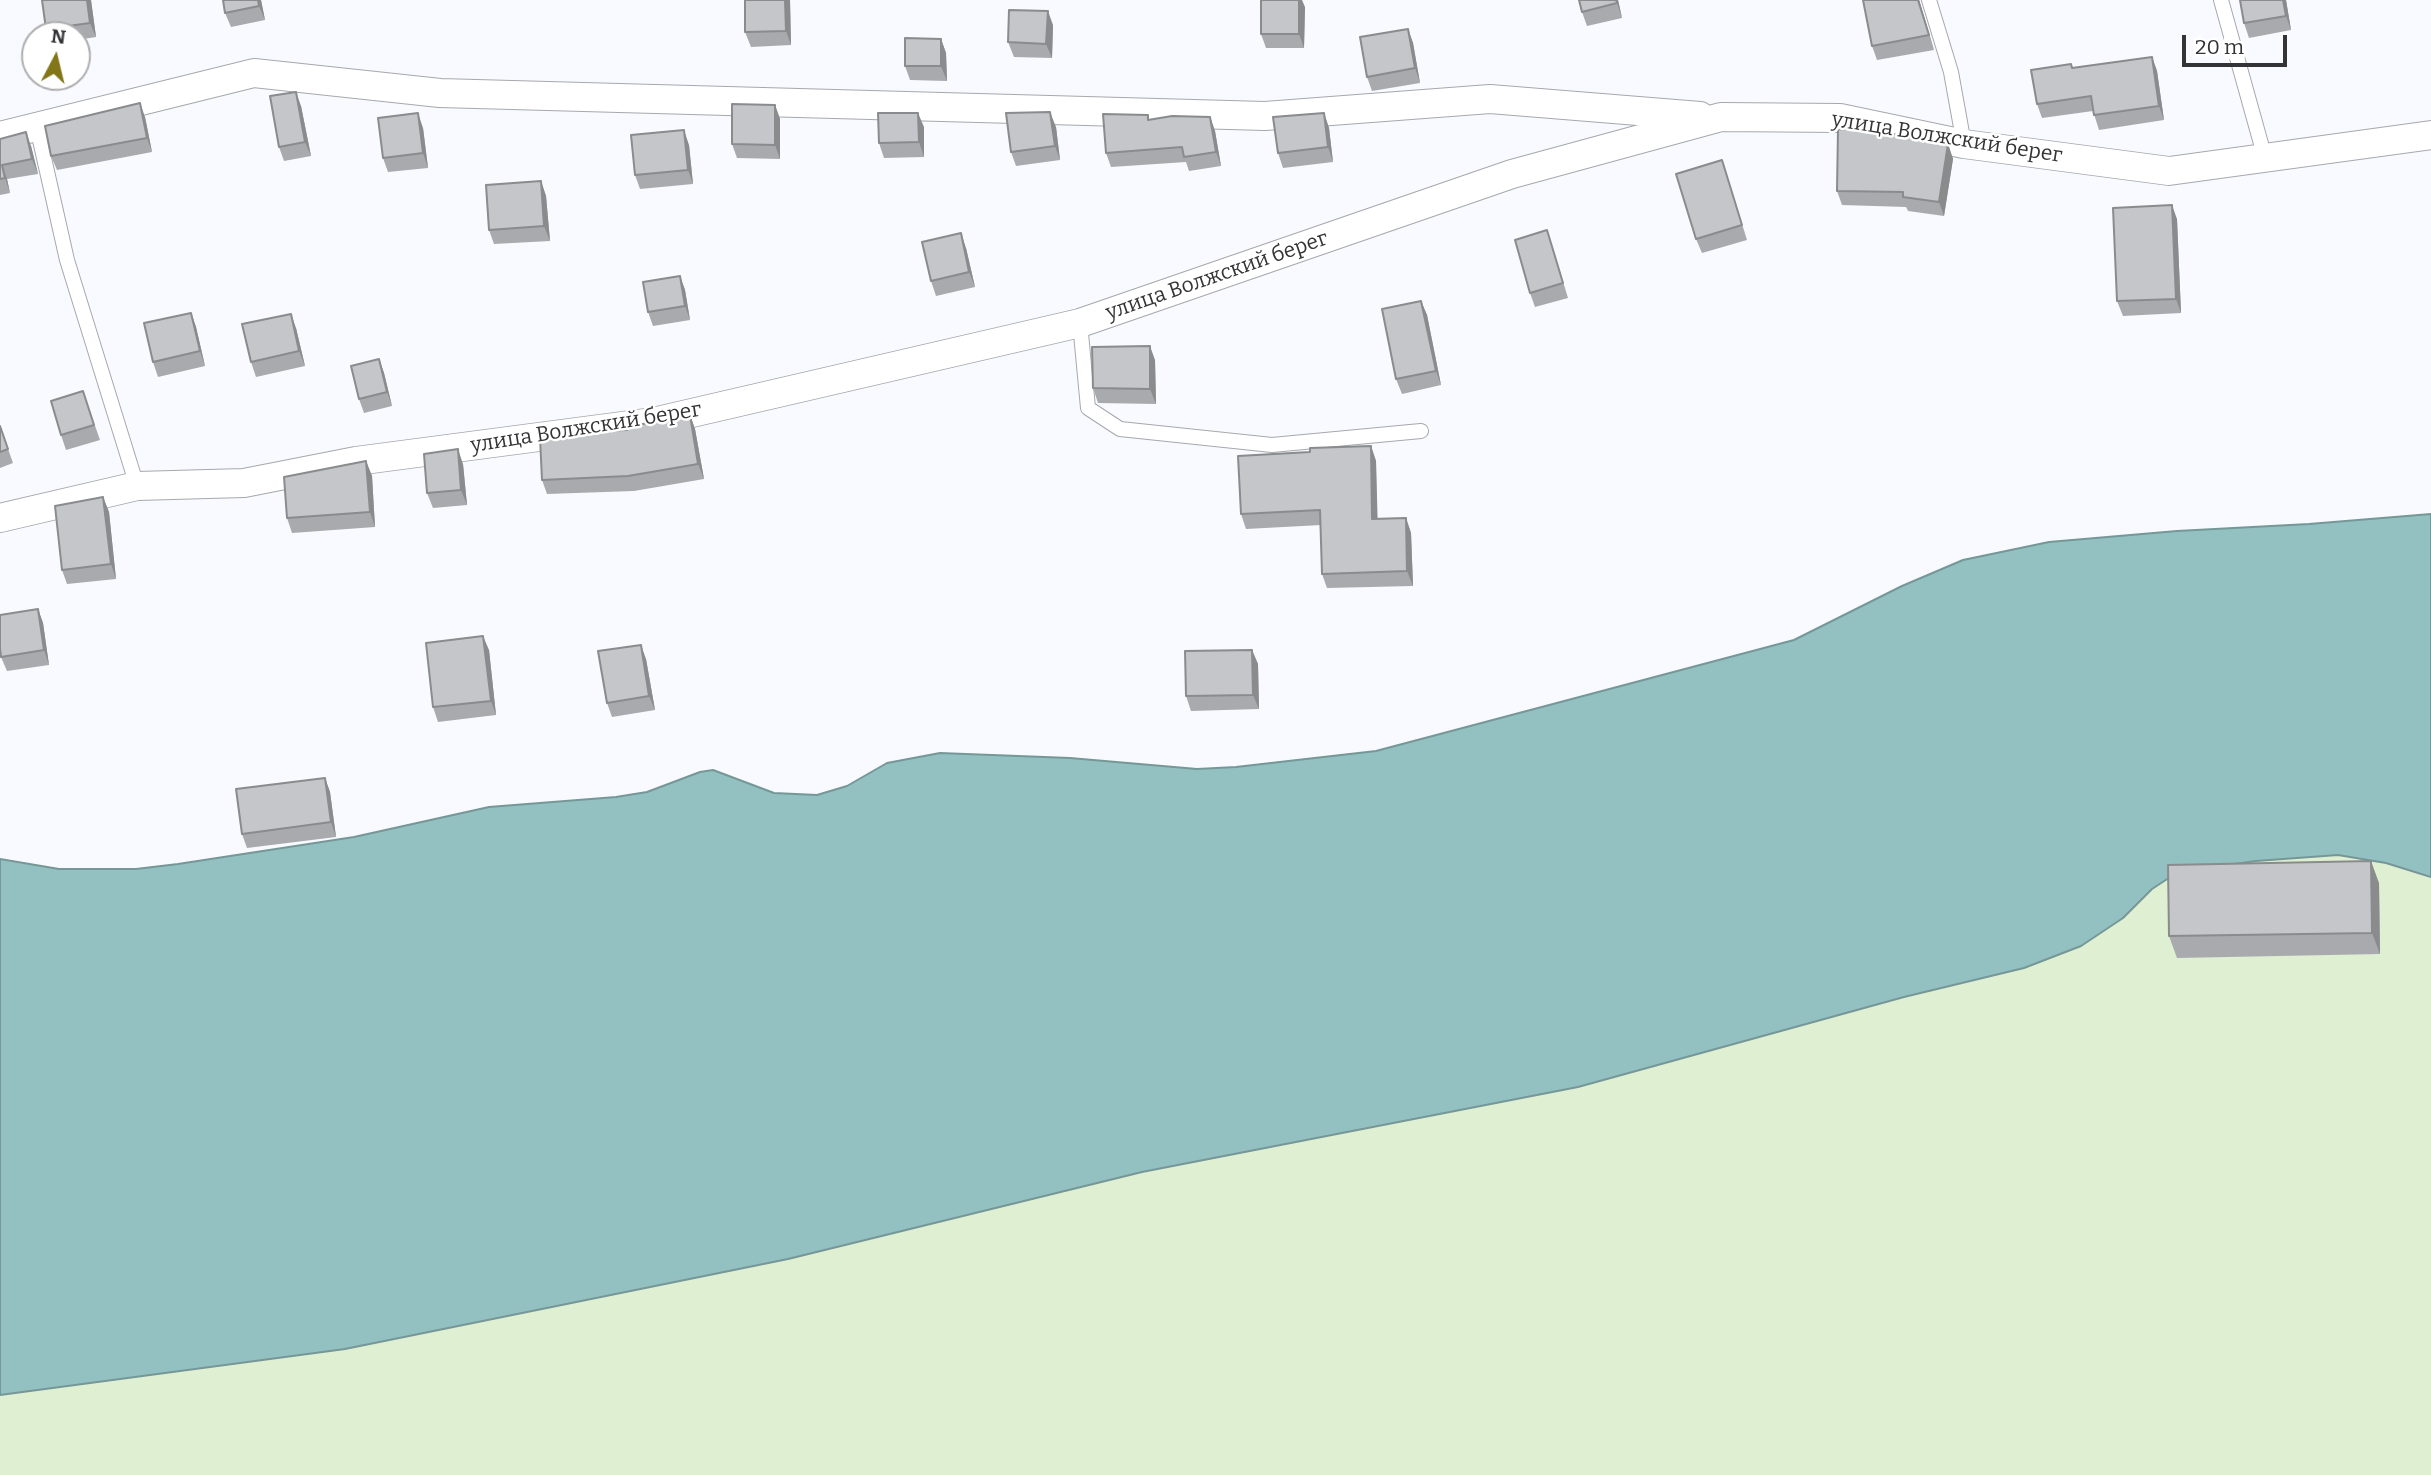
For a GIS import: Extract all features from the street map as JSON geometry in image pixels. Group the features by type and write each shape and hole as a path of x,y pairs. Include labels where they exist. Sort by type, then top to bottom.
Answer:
{"street":[{"path":"0,136 254,73 440,93 1265,116 1490,99 1721,117"},
{"name":"улица Волжский берег","path":"0,518 137,486 244,483 356,461 653,422 1080,323 1513,174 1721,117 1840,118 1964,144 2169,171 2431,135"}],"lane":[{"path":"1929,0 1951,72 1964,144"},
{"path":"2221,0 2265,158"},
{"path":"37,127 67,260 137,486"},
{"path":"1080,323 1088,408 1119,429 1272,445 1420,431"}],"green space":[{"path":"2338,855 2386,863 2431,877 2431,1475 0,1475 0,1395 345,1349 788,1259 1142,1172 1578,1087 1904,997 2024,968 2123,918 2152,889 2178,872 2256,861"}],"water":[{"path":"2431,514 2431,877 2386,863 2338,855 2256,861 2178,872 2152,889 2123,918 2081,946 2024,968 1904,997 1578,1087 1142,1172 788,1259 345,1349 0,1395 0,859 59,869 136,869 178,864 354,837 489,807 647,792 700,772 713,770 774,793 817,795 847,786 887,763 940,753 1070,758 1197,769 1376,751 1794,640 1902,586 1963,560 2049,542"}],"building":[{"path":"42,0 87,0 90,21 45,21"},
{"path":"223,0 258,0 259,6 225,13"},
{"path":"745,0 785,0 786,31 745,32"},
{"path":"1261,0 1299,0 1299,34 1261,34"},
{"path":"1579,0 1616,0 1617,3 1582,12"},
{"path":"1863,0 1918,0 1929,35 1872,46"},
{"path":"2240,0 2283,0 2286,16 2244,23"},
{"path":"1009,10 1048,11 1046,44 1008,42"},
{"path":"1408,29 1415,68 1367,77 1360,37"},
{"path":"905,38 941,39 941,66 905,66"},
{"path":"2152,57 2159,106 2094,115 2091,96 2037,104 2031,70 2071,64 2072,68"},
{"path":"296,92 305,142 279,147 270,96"},
{"path":"140,103 147,138 51,156 45,126"},
{"path":"732,104 775,105 775,145 732,144"},
{"path":"1050,112 1055,146 1011,152 1006,113"},
{"path":"418,113 423,153 383,158 378,118"},
{"path":"878,113 918,113 919,142 879,143"},
{"path":"1324,113 1328,147 1278,153 1273,117"},
{"path":"1103,114 1148,115 1148,120 1172,116 1210,117 1216,152 1184,157 1182,147 1106,153"},
{"path":"1838,129 1879,130 1948,144 1939,202 1903,197 1903,192 1837,191"},
{"path":"684,130 688,170 635,175 631,135"},
{"path":"26,132 32,159 2,165 5,178 0,179 0,139"},
{"path":"1722,160 1742,225 1696,239 1676,174"},
{"path":"541,181 544,226 489,230 486,185"},
{"path":"2172,205 2176,299 2117,301 2113,208"},
{"path":"1547,230 1563,283 1530,293 1515,240"},
{"path":"961,233 969,272 931,281 922,242"},
{"path":"680,276 685,306 648,312 643,282"},
{"path":"1421,301 1436,371 1396,379 1382,309"},
{"path":"191,313 200,351 153,362 144,323"},
{"path":"291,314 299,351 251,362 242,324"},
{"path":"1150,346 1150,389 1093,388 1092,347"},
{"path":"379,359 387,392 359,399 351,366"},
{"path":"83,391 94,425 61,435 51,401"},
{"path":"690,415 698,464 628,476 542,480 540,438 627,430 627,427"},
{"path":"0,426 8,449 0,452"},
{"path":"1371,446 1372,519 1406,518 1407,571 1322,574 1320,510 1241,514 1238,456 1310,452 1310,448"},
{"path":"458,449 461,490 427,493 424,454"},
{"path":"366,461 370,512 287,518 284,477"},
{"path":"103,497 111,564 62,570 55,506"},
{"path":"38,609 44,650 1,657 0,615"},
{"path":"483,636 491,701 433,707 426,643"},
{"path":"641,645 649,696 607,703 598,651"},
{"path":"1252,650 1253,695 1186,696 1185,651"},
{"path":"325,778 331,822 242,834 236,789"},
{"path":"2371,861 2372,933 2169,936 2168,865"}]}
